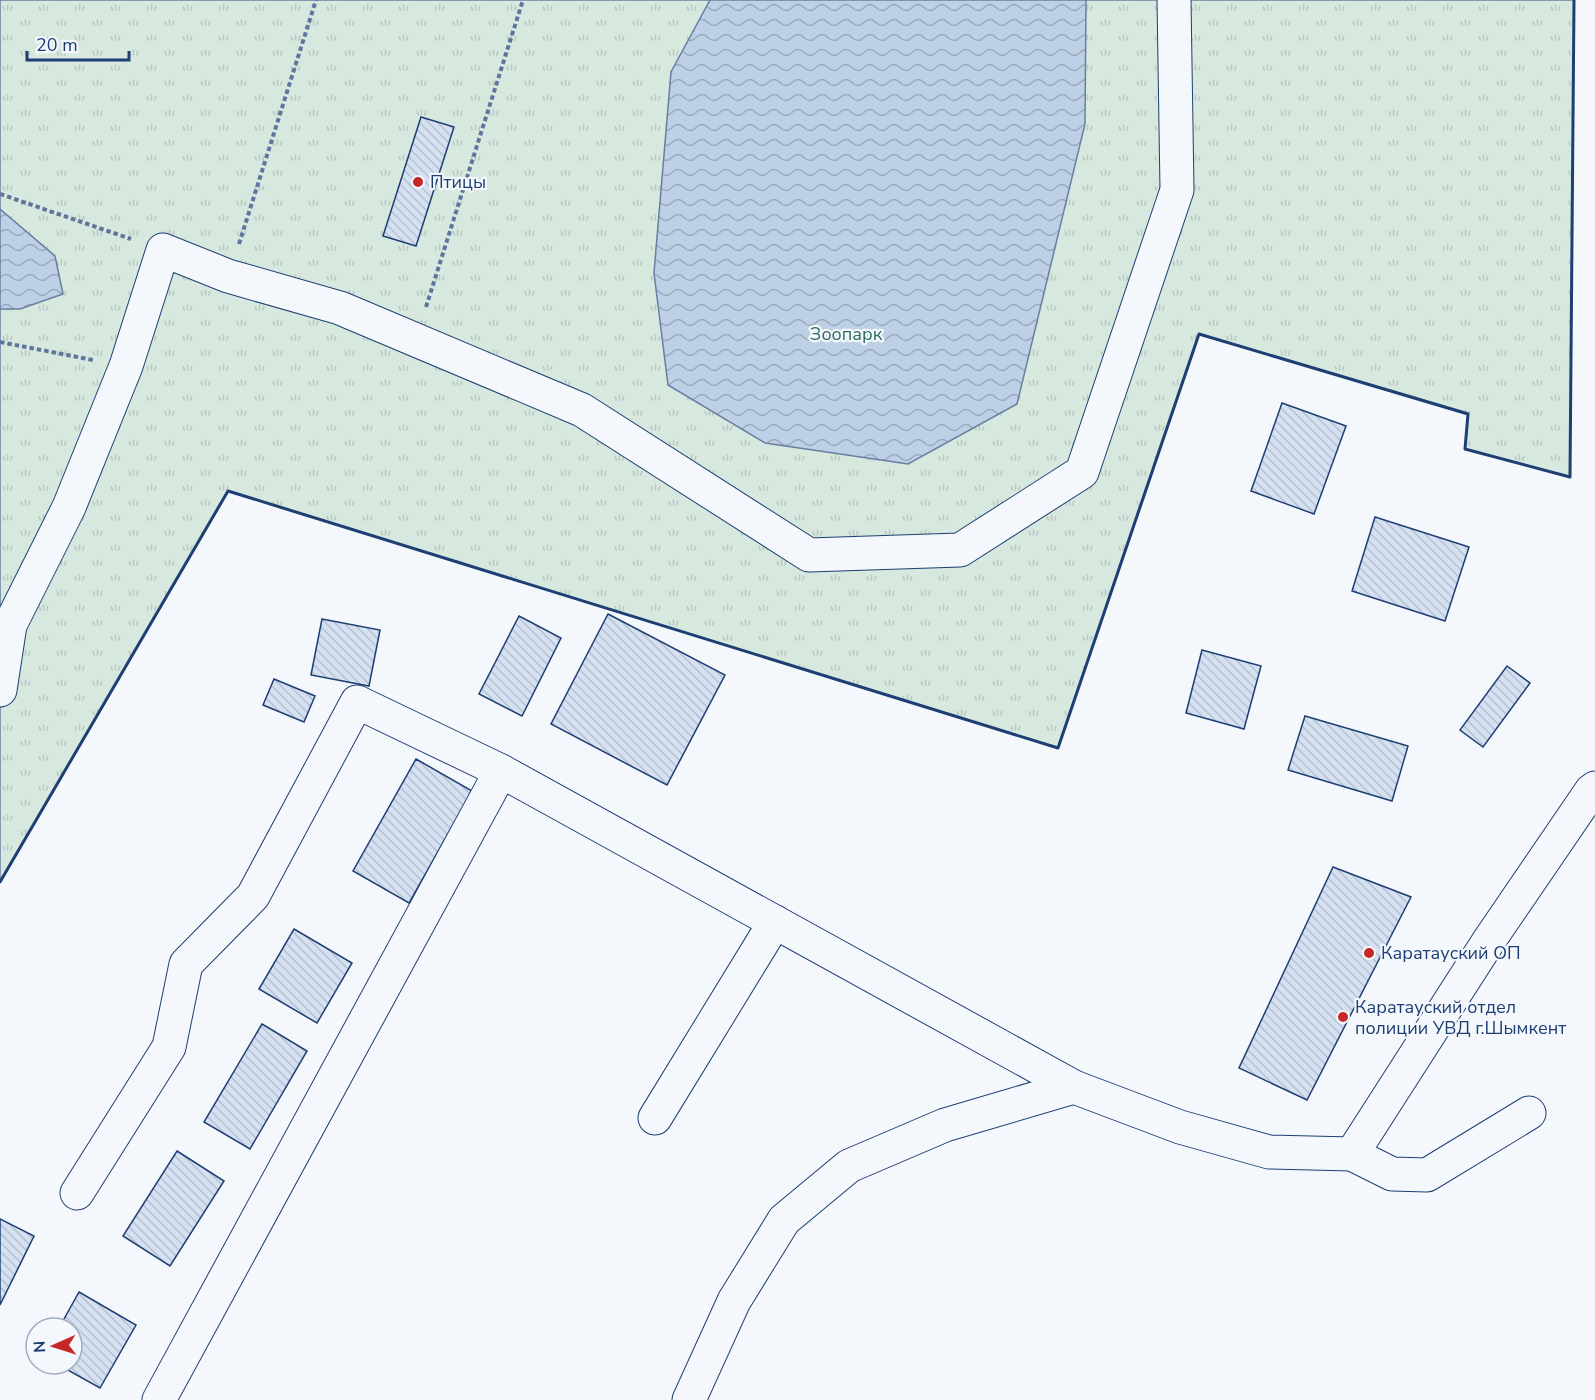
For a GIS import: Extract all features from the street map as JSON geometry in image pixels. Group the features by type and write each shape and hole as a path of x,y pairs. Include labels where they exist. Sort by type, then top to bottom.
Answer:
{"street":[{"path":"0,690 10,625 69,507 126,366 163,250 228,276 340,308 582,410 809,555 960,550 1082,472 1178,190 1174,0"},
{"path":"77,1193 169,1047 186,964 253,896 357,702 501,771 1074,1087 1180,1127 1269,1152 1352,1154 1392,1174 1427,1175 1529,1113"},
{"path":"159,1400 501,771"},
{"path":"1352,1154 1490,939 1590,791 1595,788"},
{"path":"655,1118 775,922"},
{"path":"688,1400 734,1301 784,1220 849,1166 945,1125 1074,1087"}],"path":[{"path":"228,276 316,0"},
{"path":"416,340 523,0"},
{"path":"0,194 163,250"},
{"path":"0,342 126,366"}],"green space":[{"name":"Зоопарк","path":"0,0 1574,0 1570,477 1465,449 1468,413 1199,334 1058,748 228,491 0,882"}],"water":[{"path":"710,0 1086,0 1085,124 1017,404 908,464 765,443 668,385 654,273 671,72"},
{"path":"0,209 55,256 63,294 20,309 0,309"}],"building":[{"name":"Птицы","path":"421,117 454,127 416,246 383,236"},
{"path":"1282,403 1346,426 1314,514 1251,491"},
{"path":"1375,517 1469,547 1445,621 1352,591"},
{"path":"608,614 725,675 667,785 551,724"},
{"path":"519,616 561,638 522,716 479,694"},
{"path":"322,619 380,630 369,686 311,675"},
{"path":"1202,650 1261,666 1244,729 1186,713"},
{"path":"1507,666 1530,683 1483,747 1460,730"},
{"path":"274,679 315,696 304,722 263,705"},
{"path":"1305,716 1408,746 1392,801 1288,770"},
{"path":"416,759 472,791 409,903 353,871"},
{"path":"1333,867 1411,897 1307,1100 1239,1068"},
{"path":"294,929 352,963 317,1023 259,989"},
{"path":"262,1024 307,1051 250,1149 204,1122"},
{"path":"177,1151 224,1181 170,1266 123,1236"},
{"path":"0,1219 34,1236 0,1305"},
{"path":"79,1292 136,1325 100,1388 78,1376 84,1376 84,1316 66,1316"}],"wall":[{"path":"0,882 228,491 1058,748 1199,334 1468,414 1465,449 1570,477 1574,0"}],"place":[{"name":"Птицы","path":"418,182"},
{"name":"Каратауский ОП","path":"1369,953"},
{"name":"Каратауский отдел полиции УВД г.Шымкент","path":"1343,1017"}]}
